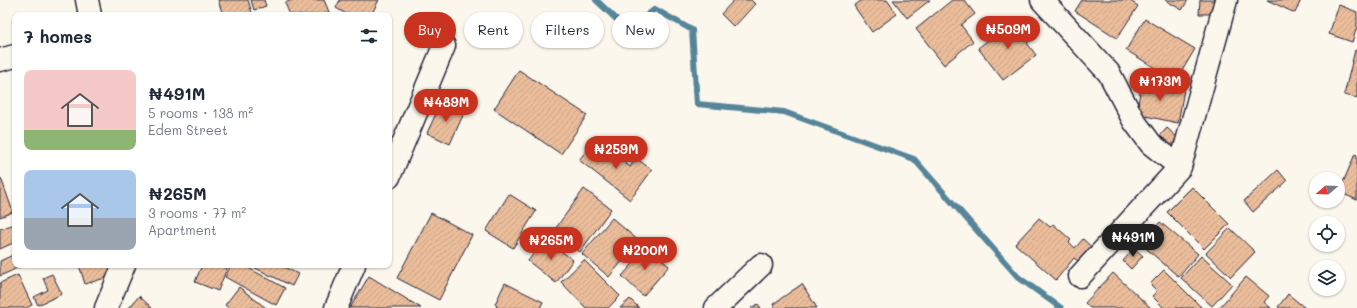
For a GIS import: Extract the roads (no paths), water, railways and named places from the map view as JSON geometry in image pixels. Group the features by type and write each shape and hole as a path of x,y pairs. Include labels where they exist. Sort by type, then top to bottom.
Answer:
{"street":[{"path":"87,0 89,12"},
{"path":"1042,0 1109,73 1134,121 1151,144 1180,167"},
{"path":"1080,276 1180,167 1226,0"},
{"path":"392,170 443,48"},
{"path":"0,60 12,57"},
{"path":"716,308 761,266"},
{"path":"106,308 123,268"},
{"path":"336,308 353,268"}],"waterway":[{"path":"596,0 628,30 655,9 692,30 697,104 784,112 914,159 1018,277 1061,308"}]}
